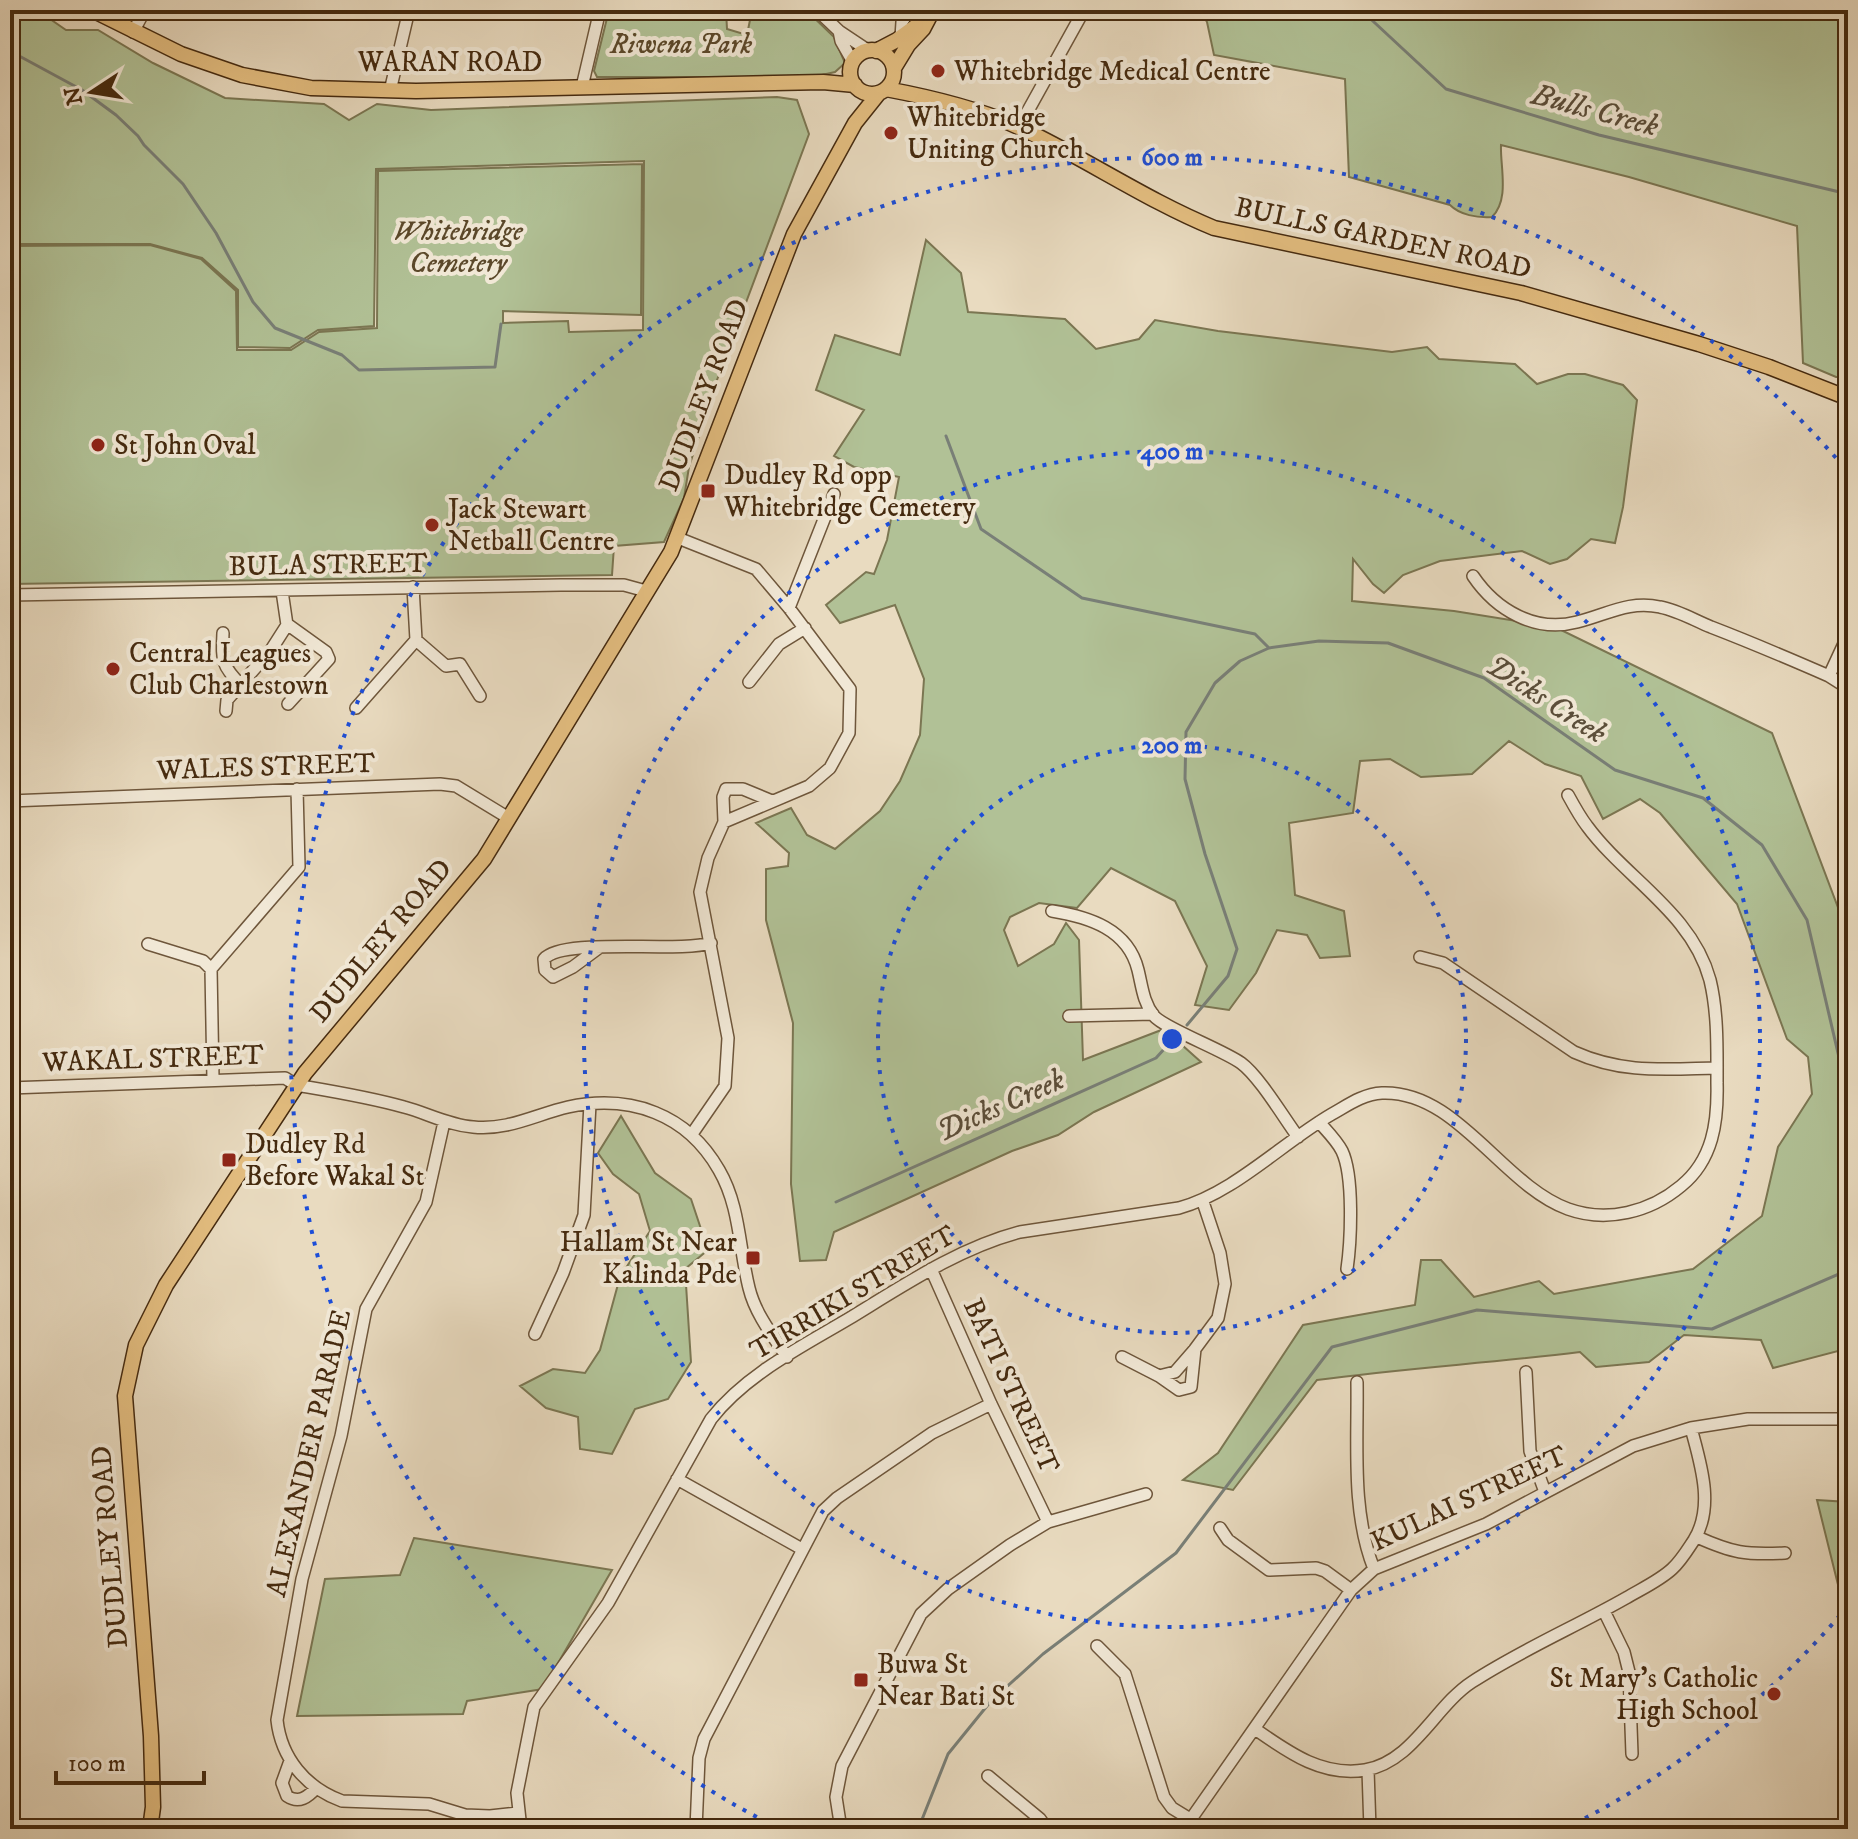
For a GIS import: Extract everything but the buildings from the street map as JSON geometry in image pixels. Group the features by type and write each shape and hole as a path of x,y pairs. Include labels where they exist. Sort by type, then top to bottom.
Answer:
{"main road":[{"name":"WARAN ROAD","path":"92,10 181,54 242,75 311,88 390,91 823,82 856,86"},
{"path":"930,15 923,29 903,52 883,91 869,94 856,86 852,65 860,54 901,37 930,15"},
{"path":"873,51 889,59 894,70"},
{"name":"WARAN ROAD","path":"823,82 852,65"},
{"name":"BULLS GARDEN ROAD","path":"894,70 920,94"},
{"name":"DUDLEY ROAD","path":"855,123 856,86"},
{"name":"BULLS GARDEN ROAD","path":"883,91 920,94 1019,127 1185,216 1214,228 1521,293 1699,344 1848,398"},
{"name":"DUDLEY ROAD","path":"150,1829 153,1807 145,1643 125,1396 130,1367 144,1325 166,1285 296,1085 484,859 678,538 805,210 855,123 883,91"}],"street":[{"path":"133,32 145,10"},
{"path":"390,91 409,10"},
{"path":"582,87 600,10"},
{"path":"817,10 839,31 873,51"},
{"path":"901,37 902,22 910,10"},
{"path":"1019,127 1084,10"},
{"path":"839,31 852,65"},
{"path":"789,608 834,494"},
{"path":"678,538 756,569 850,689 849,733 830,768 809,786 724,822"},
{"path":"1473,576 1484,593 1501,607 1542,624 1575,623 1622,606 1661,607 1829,676 1848,688"},
{"name":"BULA STREET","path":"10,595 615,585 646,591"},
{"path":"356,708 416,640 413,587"},
{"path":"226,711 227,700 271,650 287,624 282,591"},
{"path":"287,624 326,652 329,659 288,704"},
{"path":"749,682 779,644 805,628"},
{"path":"223,633 223,663 241,685"},
{"path":"1829,676 1848,635"},
{"path":"416,640 446,666 460,664 480,696"},
{"name":"WALES STREET","path":"14,800 456,786 507,817"},
{"path":"213,1079 211,969 299,867 297,789"},
{"path":"772,801 743,789 726,789 724,822 708,858 700,892 728,1038 725,1086 692,1134 707,1151 726,1182 732,1198 749,1289 767,1328 787,1357"},
{"name":"TIRRIKI STREET","path":"521,1829 517,1793 534,1707 608,1603 721,1406 787,1357 931,1269 997,1238 1020,1232 1203,1202 1319,1122 1361,1097 1379,1093 1408,1096 1426,1103 1455,1123 1527,1184 1569,1209 1611,1215 1655,1205 1688,1181 1714,1138 1717,1120 1714,1000 1701,957 1674,916 1588,828 1568,795"},
{"path":"1052,911 1091,919 1117,936 1132,951 1142,991 1157,1019 1221,1050 1245,1066 1298,1137"},
{"path":"600,947 674,948 711,943"},
{"path":"148,944 203,961 211,969"},
{"path":"1420,957 1443,963 1574,1052 1595,1061 1619,1068 1717,1068"},
{"path":"1069,1016 1153,1014"},
{"path":"10,1076 10,1159"},
{"name":"WAKAL STREET","path":"10,1088 285,1078 296,1085 401,1106 444,1122 469,1127 494,1127 590,1104 623,1103 656,1113 692,1134"},
{"path":"535,1334 563,1273 584,1215 590,1104"},
{"name":"ALEXANDER PARADE","path":"444,1122 426,1202 366,1309 338,1447 302,1579 277,1720 279,1737 290,1761 316,1788 342,1801 429,1804 465,1815 518,1813"},
{"path":"1319,1122 1341,1150 1347,1165 1350,1247 1347,1269"},
{"path":"1159,1376 1175,1372 1218,1318 1225,1284 1220,1253 1203,1202"},
{"name":"BATI STREET","path":"931,1269 1048,1522"},
{"path":"1122,1357 1179,1390 1191,1387 1195,1349"},
{"path":"1526,1372 1530,1451 1545,1492"},
{"path":"1357,1382 1360,1516 1374,1569"},
{"path":"696,1829 699,1758 704,1739 823,1511 837,1498 932,1433 991,1404"},
{"name":"KULAI STREET","path":"1187,1824 1351,1590 1374,1569 1486,1524 1633,1446 1691,1428 1748,1419 1848,1419"},
{"path":"1255,1729 1294,1756 1319,1767 1344,1771 1368,1770 1390,1760 1415,1740 1466,1686 1505,1661 1604,1611 1672,1569 1697,1537 1705,1503 1703,1474 1691,1428"},
{"path":"677,1479 802,1549"},
{"path":"841,1829 836,1797 842,1766 921,1614 948,1589 1048,1522 1146,1494"},
{"path":"1220,1528 1228,1540 1269,1570 1316,1568 1351,1590"},
{"path":"1697,1537 1731,1552 1752,1555 1785,1553"},
{"path":"1604,1611 1624,1652 1629,1672 1632,1754"},
{"path":"1097,1646 1125,1674 1164,1797 1187,1824"},
{"name":"ALEXANDER PARADE","path":"290,1761 282,1783 287,1796 295,1800 305,1798 316,1788"},
{"path":"1368,1770 1370,1829"},
{"path":"988,1776 1040,1819 1047,1829"}],"green space":[{"name":"Whitebridge Cemetery","path":"10,10 37,10 66,30 98,30 153,63 225,98 324,104 349,120 377,104 431,110 777,97 797,100 809,134 717,380 689,467 684,498 664,542 614,546 612,575 10,584 10,246 150,245 201,259 236,291 237,350 291,350 319,332 377,328 378,171 642,164 641,315 503,311 503,323 568,321 569,332 643,330 644,161 376,169 374,326 318,330 290,348 238,347 238,290 202,258 150,244 10,244"},
{"name":"Riwena Park","path":"609,10 726,10 727,29 747,35 752,10 806,10 834,37 845,63 835,72 813,77 597,77 594,71"},
{"path":"1200,10 1848,10 1848,377 1836,377 1803,363 1797,226 1629,177 1501,145 1501,201 1492,217 1469,215 1450,205 1349,177 1345,79 1214,55 1207,22"},
{"path":"926,240 961,273 968,312 1065,319 1096,349 1139,339 1155,320 1218,331 1392,352 1427,347 1439,359 1515,364 1537,384 1568,374 1585,374 1623,385 1637,400 1623,507 1615,543 1591,539 1567,559 1550,564 1522,551 1440,561 1403,575 1384,593 1353,559 1352,601 1454,611 1555,627 1772,733 1848,934 1848,1332 1842,1350 1773,1368 1761,1340 1684,1335 1649,1362 1596,1367 1580,1352 1317,1380 1233,1490 1183,1480 1218,1453 1303,1325 1415,1305 1421,1260 1441,1260 1474,1297 1539,1281 1554,1294 1693,1269 1762,1216 1778,1147 1812,1094 1808,1057 1787,1039 1737,904 1660,813 1640,799 1603,819 1581,776 1545,764 1509,741 1472,774 1421,777 1390,759 1360,761 1353,813 1289,823 1295,895 1344,911 1350,956 1320,958 1307,935 1277,930 1256,973 1229,1010 1195,1005 1207,966 1175,901 1111,868 1077,908 1039,903 1010,917 1004,930 1018,966 1054,944 1066,923 1079,940 1083,1060 1164,1029 1201,1062 1094,1112 1058,1135 1012,1151 834,1232 826,1260 800,1261 791,1184 793,1023 766,920 766,869 788,866 789,853 756,823 791,808 807,835 835,849 880,811 900,781 920,735 924,679 895,605 840,623 826,605 866,572 874,574 887,540 899,477 854,467 834,456 864,410 816,390 835,335 900,355"},
{"path":"621,1116 655,1173 691,1199 708,1250 685,1269 691,1362 668,1399 635,1409 612,1454 580,1449 578,1417 546,1408 520,1386 553,1369 585,1373 600,1350 620,1277 650,1231 639,1194 613,1174 598,1153"},
{"path":"1817,1500 1848,1502 1848,1612 1845,1613"},
{"path":"414,1538 612,1570 543,1689 467,1701 463,1714 297,1716 325,1579 400,1575"}],"waterway":[{"name":"Bulls Creek","path":"1361,10 1446,89 1599,135 1848,194"},
{"path":"10,51 82,90 138,136 183,184 216,233 253,302 275,328 342,355 359,370 495,367 501,324"},
{"path":"946,436 981,529 1082,598 1255,634 1268,647"},
{"name":"Dicks Creek","path":"1187,1025 1228,976 1237,949 1205,854 1185,779 1186,732 1215,683 1240,661 1269,648 1319,641 1388,643 1484,678 1615,770 1703,798 1762,845 1807,920 1848,1096"},
{"name":"Dicks Creek","path":"836,1202 1156,1058 1175,1037"},
{"path":"921,1822 948,1754 991,1701 1043,1654 1176,1553 1332,1347 1477,1310 1712,1329 1848,1270"}],"place":[{"name":"Whitebridge Medical Centre","path":"938,71"},
{"name":"Whitebridge Uniting Church","path":"891,133"},
{"name":"St John Oval","path":"98,445"},
{"name":"Dudley Rd opp Whitebridge Cemetery","path":"708,491"},
{"name":"Jack Stewart Netball Centre","path":"432,525"},
{"name":"Central Leagues Club Charlestown","path":"113,669"},
{"name":"Dudley Rd Before Wakal St","path":"229,1160"},
{"name":"Hallam St Near Kalinda Pde","path":"753,1258"},
{"name":"Buwa St Near Bati St","path":"861,1680"},
{"name":"St Mary's Catholic High School","path":"1774,1694"}]}
